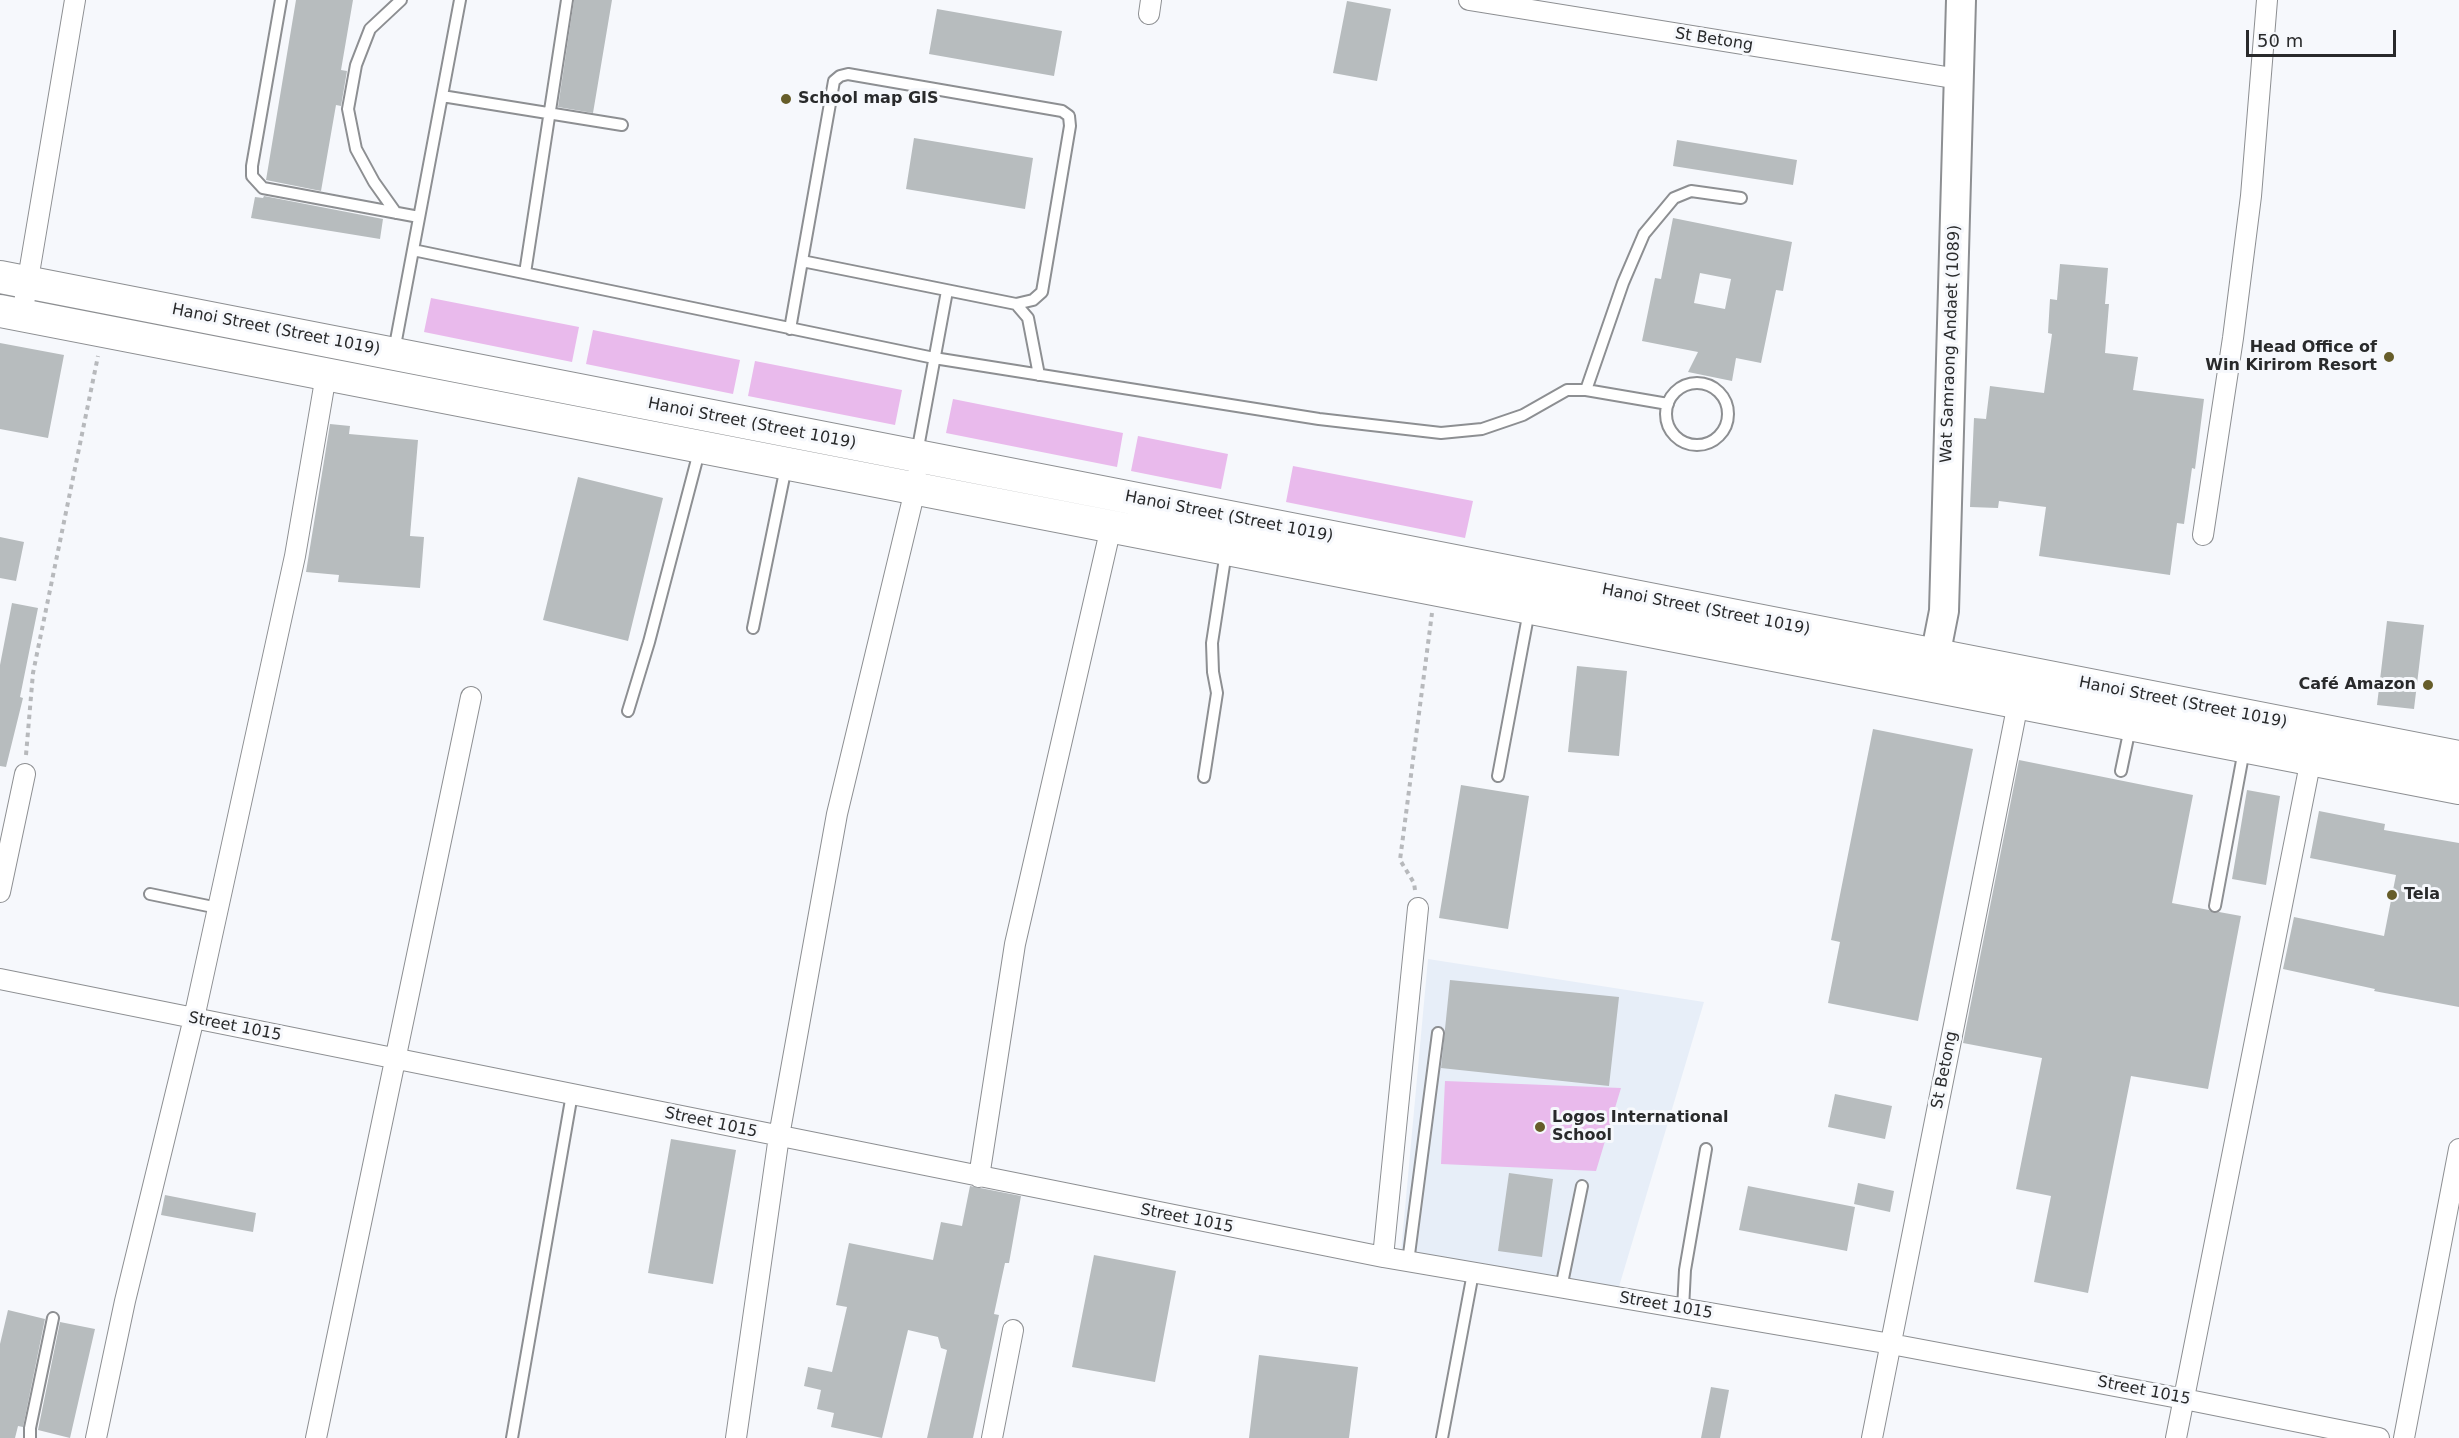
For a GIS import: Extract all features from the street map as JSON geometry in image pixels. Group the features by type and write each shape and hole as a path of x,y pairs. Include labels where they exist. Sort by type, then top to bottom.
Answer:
{"main road":[{"name":"Wat Samraong Andaet (1089)","path":"1930,686 1944,611 1961,0"},
{"name":"Hanoi Street (Street 1019)","path":"14,279 2459,756"},
{"name":"Hanoi Street (Street 1019)","path":"11,313 2459,788"}],"street":[{"path":"11,313 14,279 75,0"},
{"name":"St Betong","path":"1469,0 1554,7 1959,79"},
{"path":"2203,534 2233,338 2251,196 2267,0"},
{"path":"96,1438 125,1301 194,1018 295,556 326,375"},
{"path":"736,1438 779,1136 837,813 915,490 917,456"},
{"path":"979,1177 1015,944 1111,527"},
{"path":"316,1438 471,697"},
{"name":"St Betong","path":"1872,1438 2018,703"},
{"path":"2176,1438 2311,759"},
{"path":"0,892 25,774"},
{"path":"1383,1257 1418,909"},
{"name":"Street 1015","path":"0,979 1408,1262 1891,1344 2379,1438"},
{"path":"2404,1438 2459,1149"},
{"path":"992,1438 1012,1330"}],"lane":[{"path":"281,0 252,176 263,188 419,217"},
{"path":"396,213 374,182 356,148 348,109 356,65 370,29 401,0"},
{"path":"393,353 460,0"},
{"path":"525,273 567,0"},
{"path":"790,329 802,261 834,81 840,76 848,74 1062,111 1069,116 1070,126 1042,292 1033,300 1016,304 802,261"},
{"path":"442,96 622,126"},
{"path":"1586,390 1623,283 1644,234 1674,198 1691,191 1741,198"},
{"path":"413,250 934,358 1307,417 1441,433 1482,429 1523,415 1568,390 1586,390 1668,404"},
{"path":"917,456 947,291"},
{"path":"1016,304 1028,318 1039,375"},
{"path":"1689,384 1708,385 1717,390 1727,406 1725,427 1711,442 1701,445 1681,441 1668,425 1668,404 1672,395 1689,384"},
{"path":"628,711 649,642 700,447"},
{"path":"753,628 787,464"},
{"path":"1204,777 1217,693 1213,672 1212,643 1226,549"},
{"path":"1498,776 1530,608"},
{"path":"2121,771 2130,725"},
{"path":"2215,906 2245,747"},
{"path":"150,894 218,908"},
{"path":"1408,1262 1438,1033"},
{"path":"512,1438 572,1094"},
{"path":"1683,1309 1685,1270 1706,1149"},
{"path":"1561,1288 1582,1186"},
{"path":"1442,1438 1473,1273"},
{"path":"30,1438 30,1428 53,1318"}],"path":[{"path":"25,774 33,673 103,331"},
{"path":"1418,909 1414,883 1400,860 1435,590"}],"shaded area":[{"path":"431,298 579,327 572,362 424,332"},
{"path":"593,330 740,360 733,394 586,364"},
{"path":"755,361 902,390 895,425 748,396"},
{"path":"953,399 1123,433 1117,467 946,433"},
{"path":"1138,436 1228,454 1221,489 1131,471"},
{"path":"1293,466 1473,501 1465,538 1286,502"},
{"name":"Logos International School","path":"1428,959 1704,1002 1618,1290 1401,1252"},
{"path":"1445,1081 1621,1088 1596,1171 1441,1164"}],"building":[{"path":"296,0 353,0 341,70 347,71 341,106 336,105 321,191 266,180"},
{"path":"574,0 612,0 593,113 558,107"},
{"path":"1347,1 1391,9 1377,81 1333,73"},
{"path":"937,9 1062,31 1054,76 929,54"},
{"path":"914,138 1033,158 1025,209 906,189"},
{"path":"1677,140 1797,160 1793,185 1673,166"},
{"path":"264,196 383,219 380,239 251,218 255,197 263,198"},
{"path":"1673,218 1792,242 1783,291 1776,290 1761,363 1736,358 1732,381 1688,372 1698,352 1642,341 1655,278 1661,279","holes":["1700,273 1731,279 1725,309 1694,303"]},
{"path":"2060,264 2108,268 2105,304 2109,304 2105,353 2138,357 2133,390 2204,399 2195,469 2192,468 2184,524 2177,523 2170,575 2039,556 2046,507 1999,501 1998,508 1970,507 1974,418 1986,419 1990,386 2044,393 2052,334 2048,333 2050,299 2057,300"},
{"path":"0,343 64,355 48,438 0,429"},
{"path":"330,424 350,426 349,434 418,440 410,536 424,537 420,588 338,582 339,575 306,572"},
{"path":"578,477 663,498 628,641 543,620"},
{"path":"0,537 24,542 16,581 0,578"},
{"path":"12,603 38,608 20,697 23,698 6,767 0,766 0,665"},
{"path":"2387,621 2424,625 2414,709 2377,705"},
{"path":"1577,666 1627,671 1619,756 1568,752"},
{"path":"1873,729 1973,749 1918,1021 1828,1003 1840,942 1831,940"},
{"path":"2019,760 2193,795 2172,903 2214,913 2241,916 2208,1089 2131,1076 2088,1293 2034,1282 2051,1196 2016,1189 2042,1058 1963,1043"},
{"path":"1461,785 1529,796 1508,929 1439,918"},
{"path":"2247,790 2280,796 2266,885 2232,879"},
{"path":"2319,811 2385,824 2384,830 2459,843 2459,1007 2374,991 2375,989 2283,969 2294,917 2384,936 2396,875 2310,858"},
{"path":"1450,980 1619,997 1609,1086 1441,1068"},
{"path":"1835,1094 1892,1106 1885,1139 1828,1127"},
{"path":"671,1139 736,1150 713,1284 648,1273"},
{"path":"1509,1173 1553,1179 1542,1257 1498,1251"},
{"path":"1858,1183 1894,1191 1890,1212 1854,1204"},
{"path":"970,1186 1021,1196 1009,1263 1005,1263 994,1314 999,1315 973,1438 927,1438 947,1350 941,1348 938,1337 908,1330 882,1438 831,1427 834,1413 817,1409 821,1390 804,1386 808,1367 832,1372 847,1307 836,1305 849,1243 933,1260 941,1222 962,1226"},
{"path":"1748,1186 1855,1207 1847,1251 1739,1230"},
{"path":"165,1195 256,1213 253,1232 161,1215"},
{"path":"1094,1255 1176,1271 1155,1382 1072,1367"},
{"path":"8,1310 45,1319 23,1427 18,1426 15,1438 0,1438 0,1344"},
{"path":"60,1322 95,1329 70,1438 38,1430"},
{"path":"1259,1355 1358,1367 1349,1438 1249,1438"},
{"path":"1711,1387 1729,1390 1720,1438 1701,1438"}],"place":[{"name":"School map GIS","path":"786,99"},
{"name":"Head Office of Win Kirirom Resort","path":"2389,357"},
{"name":"Café Amazon","path":"2428,685"},
{"name":"Tela","path":"2392,895"},
{"name":"Logos International School","path":"1540,1127"}]}
